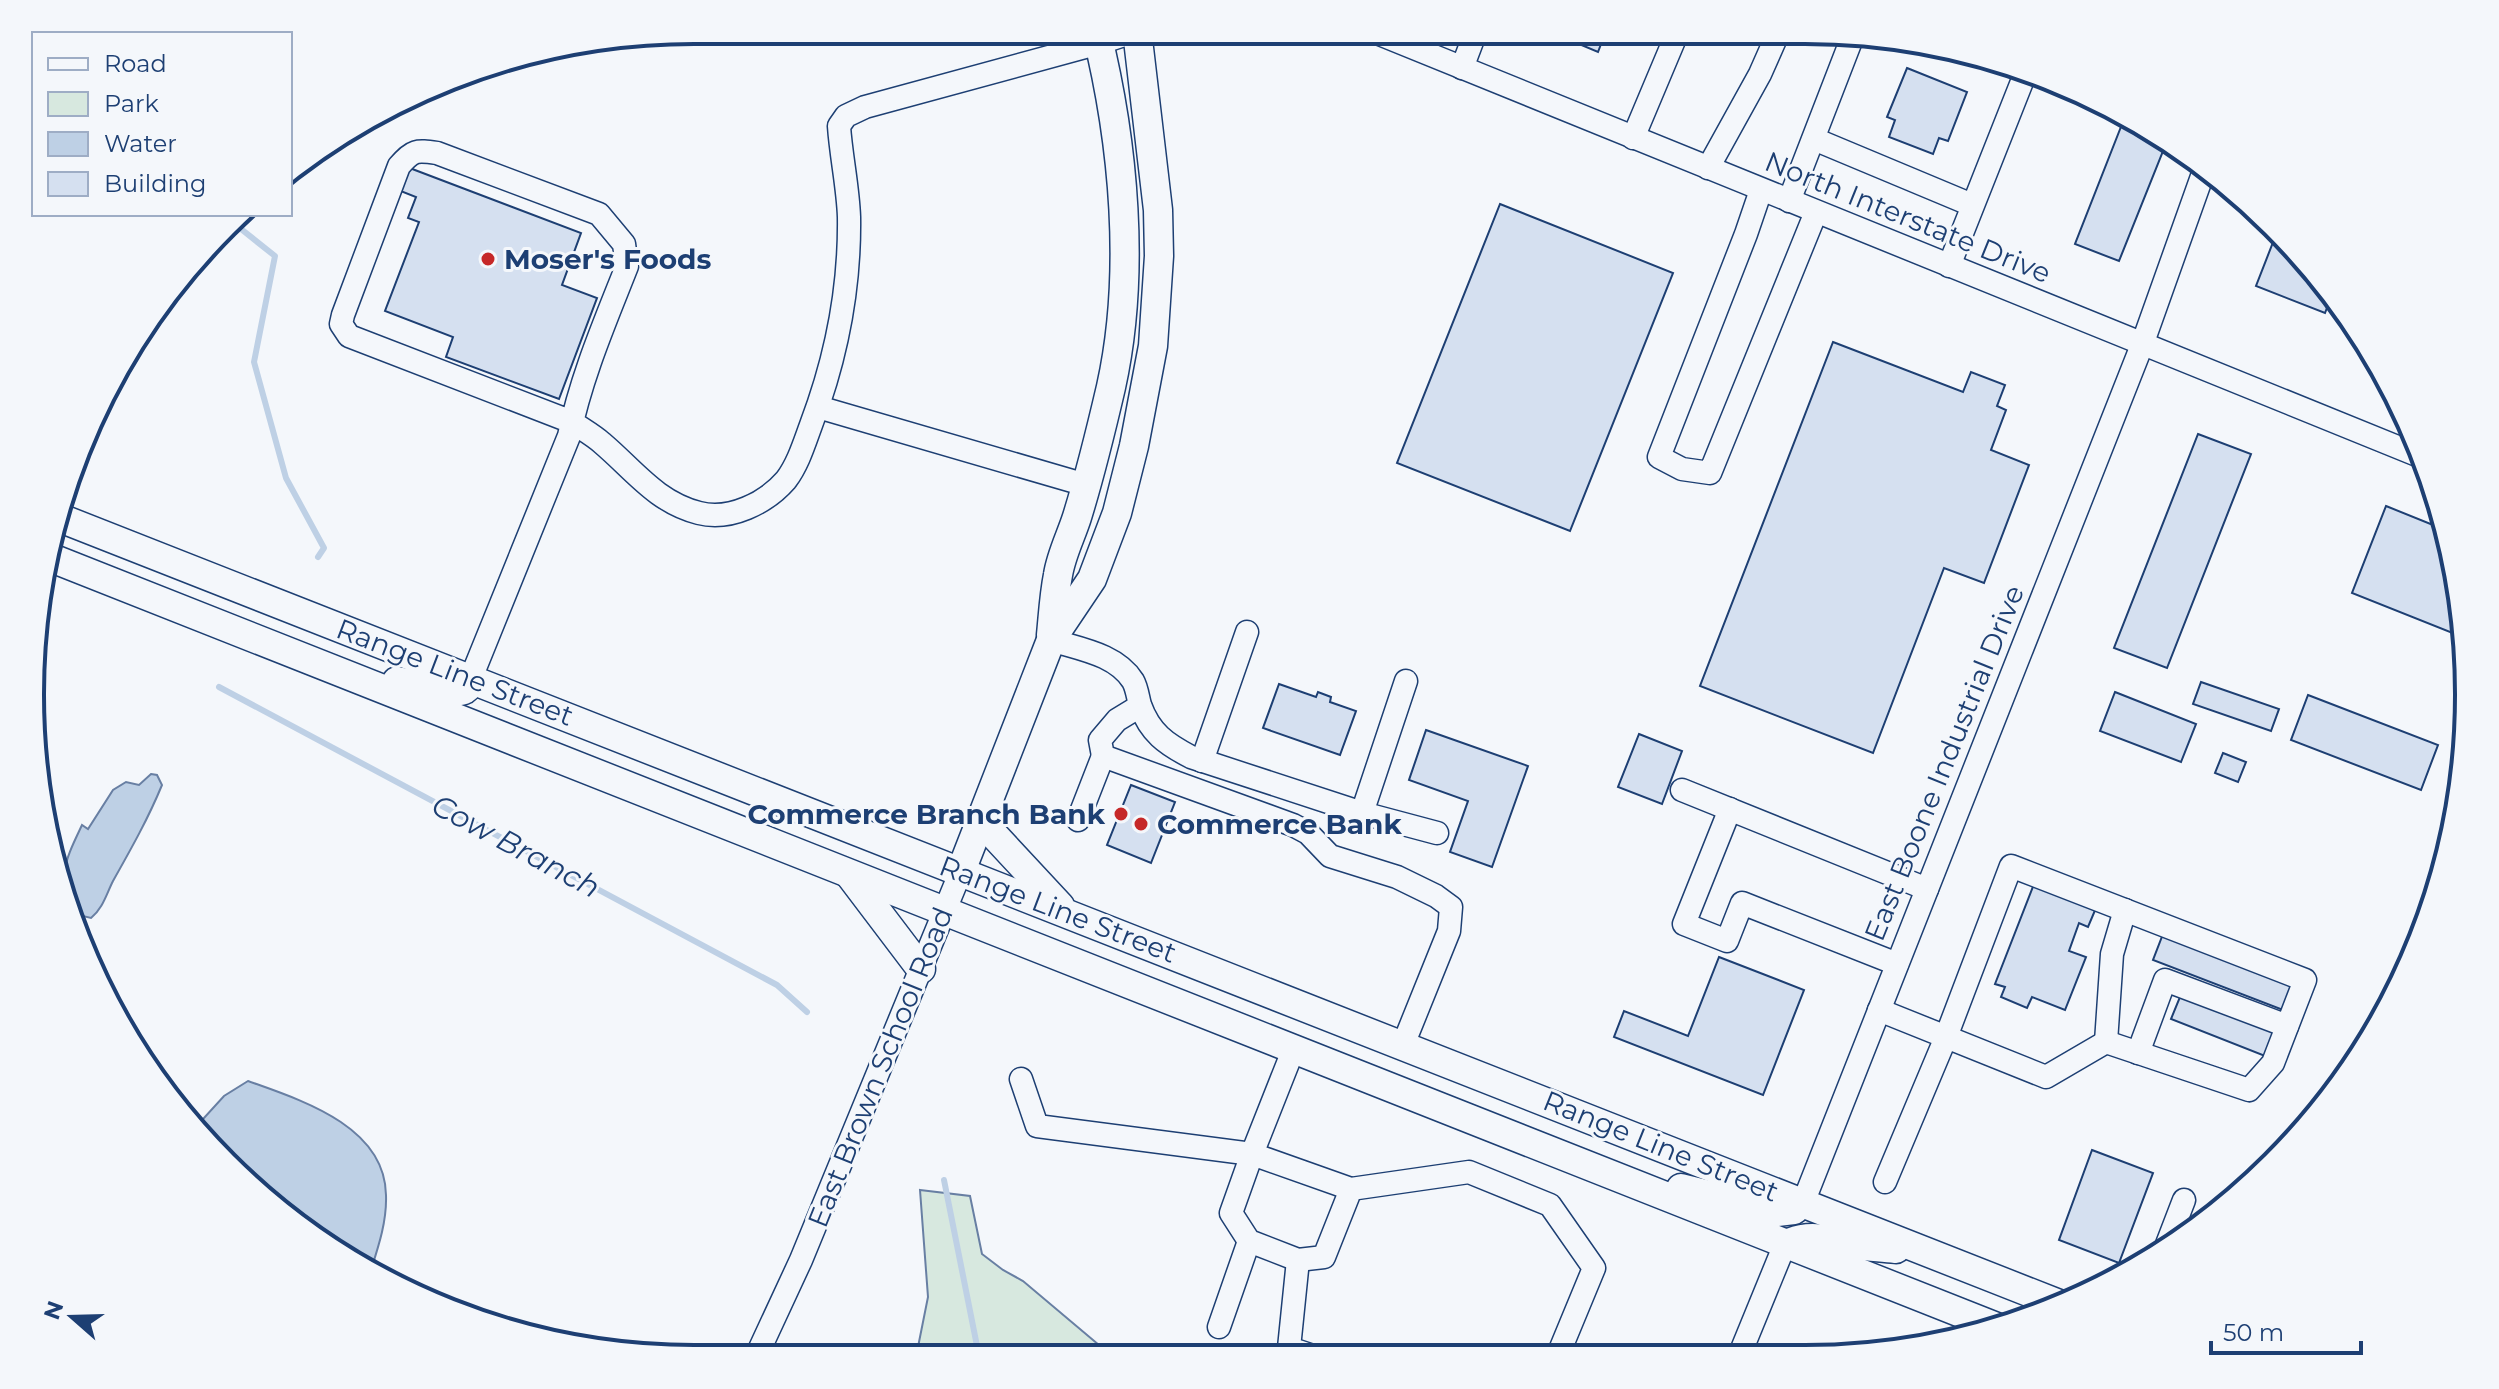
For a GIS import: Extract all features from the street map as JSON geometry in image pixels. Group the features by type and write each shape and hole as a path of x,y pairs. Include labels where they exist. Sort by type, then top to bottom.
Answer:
{"main road":[{"name":"East Brown School Road","path":"1051,640 1058,572 1086,485 1111,384 1122,317 1125,258 1120,170 1099,44"},
{"name":"East Brown School Road","path":"961,871 1051,640 1092,579 1117,513 1134,446 1153,346 1159,256 1158,210 1139,44"},
{"name":"Range Line Street","path":"68,521 2045,1298"},
{"name":"Range Line Street","path":"58,560 1294,1048 1785,1244 1973,1323"},
{"path":"341,672 452,692 462,692 469,686 471,678"},
{"path":"980,820 1066,912"},
{"path":"849,874 921,969"},
{"path":"1606,1173 1777,1212 1794,1210 1803,1203"},
{"path":"1785,1244 1803,1238 1823,1238 1853,1245 1929,1252"}],"street":[{"path":"471,678 569,436 572,422 578,396 592,354 627,266 624,244 599,214 437,153 419,150 408,155 399,166 341,324 349,336 572,422 602,443 653,492 679,507 703,514 722,514 756,504 786,479 800,457 818,407 837,340 844,289 849,215 839,126 846,116 865,107 1075,44"},
{"name":"North Interstate Drive","path":"1404,44 2407,451"},
{"path":"1462,68 1471,44"},
{"path":"1633,138 1673,44"},
{"path":"1708,168 1773,44"},
{"path":"1789,201 1849,45"},
{"path":"1949,266 2022,82"},
{"path":"1814,139 1972,205"},
{"name":"East Boone Industrial Drive","path":"1803,1203 2142,345 2201,179"},
{"path":"1761,190 1659,457 1682,469 1710,473 1816,212"},
{"path":"818,407 1086,485"},
{"path":"1202,761 1247,632"},
{"path":"1051,640 1104,656 1121,669 1134,682 1150,727 1165,744 1202,761 1362,813 1437,833"},
{"path":"1362,813 1406,681"},
{"path":"1078,820 1103,756 1100,740 1117,720 1140,706"},
{"path":"1103,756 1293,825 1308,833 1330,856 1397,877 1451,907 1449,931 1403,1045"},
{"path":"1682,790 1927,889"},
{"path":"1730,809 1684,924 1727,941 1742,903 1897,964"},
{"path":"1879,1010 1946,1037 2046,1077 2106,1042 2249,1090 2273,1063 2305,980 2011,866 1946,1037 1885,1182"},
{"name":"East Brown School Road","path":"762,1345 801,1260 961,871"},
{"path":"2106,1042 2112,954 2125,910"},
{"path":"2138,1053 2165,980 2287,1026"},
{"path":"1294,1048 1231,1213 1249,1241 1298,1260 1324,1257 1351,1189"},
{"path":"1021,1079 1037,1126 1252,1154 1351,1189 1469,1172 1550,1205 1594,1268 1562,1345"},
{"path":"2172,1231 2184,1200"},
{"path":"1219,1327 1249,1241"},
{"path":"1744,1345 1785,1244"},
{"path":"1289,1345 1298,1260"}],"green space":[{"path":"920,1190 970,1196 982,1254 1023,1281 1099,1345 918,1345 928,1297"}],"water":[{"path":"151,774 157,775 162,785 101,906 91,918 84,916 66,863 71,848 82,825 88,829 113,790 126,782 139,785"},
{"path":"248,1081 315,1107 356,1134 371,1151 382,1171 386,1195 385,1215 374,1260 299,1211 266,1184 205,1123 202,1120 224,1096"}],"building":[{"path":"1579,44 1601,44 1598,52"},
{"path":"1907,68 1967,92 1948,141 1939,138 1933,154 1889,137 1895,120 1887,117"},
{"path":"2121,126 2163,152 2119,261 2075,244"},
{"name":"Moser's Foods","path":"407,167 581,233 562,285 597,298 559,399 446,357 453,337 385,311 419,222 408,218 416,197 398,190"},
{"path":"1500,204 1673,273 1570,531 1397,463"},
{"path":"2272,244 2327,308 2325,313 2256,286"},
{"path":"1833,342 1963,392 1971,372 2005,385 1997,406 2006,410 1991,450 2029,465 1984,583 1944,568 1873,753 1700,686"},
{"path":"2198,434 2251,454 2167,668 2114,648"},
{"path":"2386,506 2433,525 2443,568 2452,633 2352,593"},
{"path":"2201,682 2279,709 2271,731 2193,704"},
{"path":"1279,684 1316,697 1318,692 1331,697 1330,702 1356,711 1340,755 1263,728"},
{"path":"2115,692 2196,724 2181,762 2100,731"},
{"path":"2308,695 2438,745 2421,790 2291,740"},
{"path":"1426,730 1528,766 1492,867 1450,852 1468,801 1409,780"},
{"path":"1639,734 1682,751 1662,804 1618,787"},
{"path":"2223,753 2246,762 2238,782 2215,773"},
{"name":"Commerce Bank","path":"1131,785 1175,802 1151,863 1107,845"},
{"path":"2034,884 2096,908 2088,927 2079,923 2069,951 2086,957 2065,1010 2032,997 2027,1008 2001,997 2005,987 1995,984"},
{"path":"2163,934 2293,984 2283,1010 2153,960"},
{"path":"1719,957 1804,990 1763,1095 1614,1037 1624,1011 1688,1036"},
{"path":"2182,992 2276,1029 2265,1056 2171,1019"},
{"path":"2092,1150 2153,1173 2119,1263 2059,1240"}],"waterway":[{"name":"Cow Branch","path":"241,229 275,256 254,362 286,478 324,548 318,557"},
{"name":"Cow Branch","path":"219,687 777,985 807,1012"},
{"name":"Cow Branch","path":"944,1180 977,1345"}],"place":[{"name":"Moser's Foods","path":"488,259"},
{"name":"Commerce Branch Bank","path":"1121,814"},
{"name":"Commerce Bank","path":"1141,824"}]}
